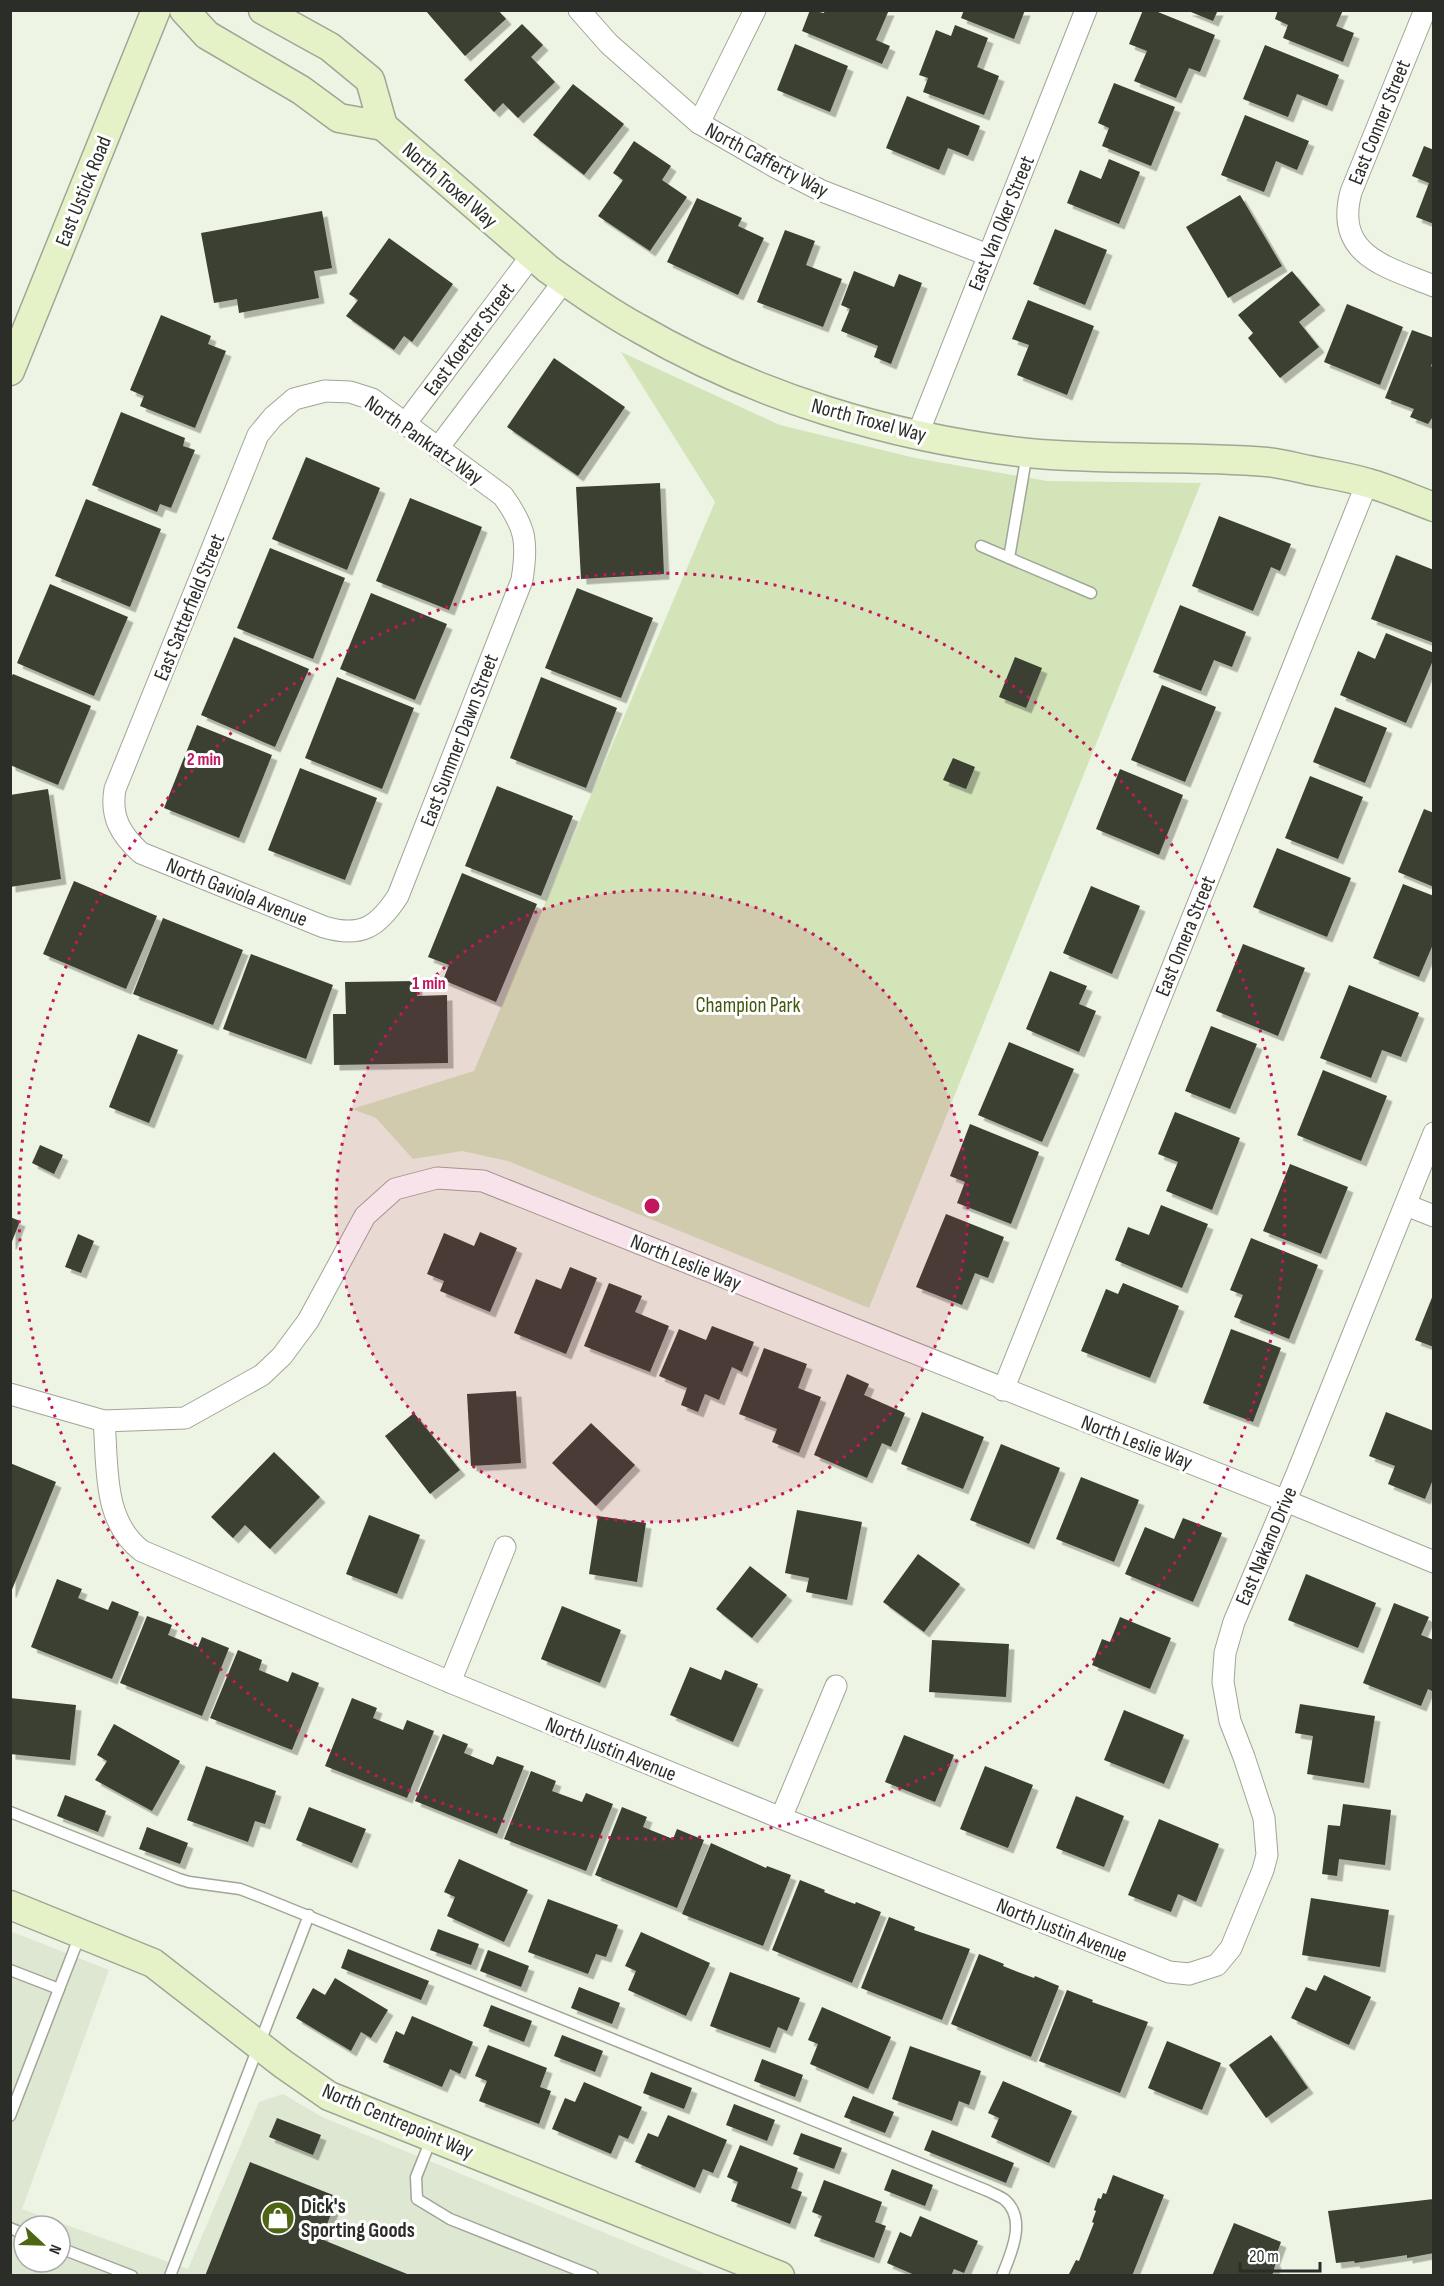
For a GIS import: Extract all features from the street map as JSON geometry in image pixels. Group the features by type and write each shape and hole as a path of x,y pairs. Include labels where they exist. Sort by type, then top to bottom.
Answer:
{"street":[{"name":"East Ustick Road","path":"10,371 156,10"},
{"name":"North Troxel Way","path":"184,10 207,35 301,90 339,118 383,126 564,281 638,328 722,371 787,397 850,418 917,436 1028,453 1100,458 1197,458 1269,462 1367,483 1434,507"},
{"name":"North Troxel Way","path":"263,10 330,47 370,80 383,126"},
{"name":"North Cafferty Way","path":"579,10 609,44 699,123 822,191 988,255"},
{"path":"699,123 755,10"},
{"name":"East Van Oker Street","path":"917,436 1086,10"},
{"name":"East Conner Street","path":"1425,10 1351,192 1347,214 1351,236 1360,250 1370,258 1434,286"},
{"name":"East Koetter Street","path":"405,424 532,255"},
{"name":"East Koetter Street","path":"438,448 564,281"},
{"name":"North Pankratz Way","path":"294,399 326,391 350,392 372,399 503,496 518,517 525,540"},
{"name":"East Satterfield Street","path":"119,828 112,802 115,789 258,435 273,417 294,399"},
{"name":"East Omera Street","path":"1003,1390 1367,483"},
{"name":"East Summer Dawn Street","path":"367,928 385,916 398,896 522,580 525,540"},
{"name":"North Gaviola Avenue","path":"119,828 141,853 313,923 336,931 349,932 367,928"},
{"name":"East Nakano Drive","path":"1217,1965 1231,1948 1267,1855 1264,1818 1230,1721 1223,1682 1225,1653 1234,1622 1286,1501 1434,1133"},
{"name":"North Leslie Way","path":"10,1394 104,1421 185,1418 262,1375 282,1356 308,1321 365,1216 395,1189 437,1178 483,1181 1434,1562"},
{"path":"1406,1205 1434,1216"},
{"name":"North Justin Avenue","path":"104,1421 111,1504 123,1533 142,1551 450,1682 781,1818 1169,1972 1189,1974 1217,1965"},
{"path":"450,1682 505,1547"},
{"path":"781,1818 836,1686"},
{"name":"North Centrepoint Way","path":"10,1905 153,1963 329,2096 780,2276"}],"lane":[{"path":"1010,558 1028,453"},
{"path":"981,546 1091,593"},
{"path":"10,1812 179,1879 240,1889 1004,2199 1015,2216 1017,2228 1002,2276"},
{"path":"170,2276 309,1916"},
{"path":"10,2116 81,1933"},
{"path":"10,1970 59,1989"},
{"path":"432,2137 416,2177 417,2199 450,2219 593,2276"},
{"path":"72,2253 132,2276"}],"shaded area":[{"path":"10,1931 109,1970 22,2209 36,2214 12,2214 12,2274 72,2274 72,2227 188,2269 259,2102 283,2094 322,2117 708,2275 11,2275"}],"green space":[{"name":"Champion Park","path":"621,352 780,425 915,458 1047,481 1201,483 869,1308 508,1161 462,1151 413,1159 376,1118 352,1109 474,1071 715,502"}],"building":[{"path":"425,10 498,10 506,19 465,56"},
{"path":"810,10 824,13 825,10 889,10 876,40 890,46 882,64 802,31"},
{"path":"964,10 1025,10 1014,39 961,18"},
{"path":"1143,10 1153,10 1215,35 1200,72 1189,68 1176,98 1134,81 1147,51 1129,44"},
{"path":"1186,10 1218,10 1213,21"},
{"path":"1278,10 1343,10 1336,26 1354,33 1343,62 1283,38 1288,25 1275,19"},
{"path":"522,24 543,45 531,57 555,82 518,118 503,103 494,112 464,80"},
{"path":"955,25 988,38 977,67 999,76 984,115 923,92 928,78 919,75 936,30 951,36"},
{"path":"795,44 848,66 830,112 777,90"},
{"path":"1265,45 1339,75 1327,106 1297,94 1288,117 1243,99"},
{"path":"1114,83 1175,107 1151,166 1102,146 1109,128 1098,123"},
{"path":"573,84 624,124 584,175 533,135"},
{"path":"907,96 980,126 968,156 948,148 939,170 886,148"},
{"path":"1245,115 1309,141 1297,170 1276,161 1264,192 1221,175"},
{"path":"634,141 671,166 662,180 687,197 650,251 598,216 623,180 613,173"},
{"path":"1424,146 1434,150 1434,224 1416,217 1429,183 1412,176"},
{"path":"1109,159 1140,172 1119,224 1067,203 1080,170 1101,179"},
{"path":"1240,195 1282,266 1228,298 1186,227"},
{"path":"697,198 742,218 738,226 764,238 738,295 667,262"},
{"path":"322,211 332,268 314,271 319,298 239,313 237,299 214,303 201,233"},
{"path":"1055,229 1107,250 1085,305 1033,284"},
{"path":"785,230 815,241 806,265 842,279 823,327 757,302"},
{"path":"389,238 453,284 412,342 404,336 394,350 346,316 358,300 349,294"},
{"path":"854,271 894,287 899,274 922,283 891,364 874,357 878,346 841,331 850,309 841,305"},
{"path":"1292,271 1320,305 1299,322 1319,347 1280,378 1248,338 1253,333 1238,315"},
{"path":"1028,300 1094,326 1067,395 1017,375 1029,345 1012,339"},
{"path":"1347,304 1403,327 1380,385 1324,362"},
{"path":"161,315 211,336 208,344 226,351 195,428 140,406 144,396 130,390"},
{"path":"1412,330 1434,338 1434,359 1431,366 1434,368 1434,415 1428,424 1410,417 1414,409 1385,398"},
{"path":"554,358 625,407 578,476 507,427"},
{"path":"121,412 185,438 183,446 195,450 171,508 160,504 157,512 92,485"},
{"path":"306,457 380,488 347,570 272,539"},
{"path":"660,483 664,574 581,579 576,487"},
{"path":"410,498 482,527 449,610 376,581"},
{"path":"86,499 161,529 130,607 55,576"},
{"path":"1219,516 1291,544 1280,571 1271,567 1253,611 1192,586"},
{"path":"270,548 345,578 313,659 237,628"},
{"path":"1396,555 1434,570 1434,643 1371,619"},
{"path":"50,584 128,617 94,696 17,663"},
{"path":"577,588 653,618 621,698 545,668"},
{"path":"371,593 447,624 415,700 340,669"},
{"path":"1180,605 1246,632 1232,667 1214,660 1201,691 1153,672"},
{"path":"1386,633 1434,653 1434,658 1406,723 1340,695 1358,651 1375,659"},
{"path":"234,637 309,669 275,747 201,715"},
{"path":"1015,657 1042,668 1026,708 999,697"},
{"path":"13,674 91,706 58,785 10,765 10,679"},
{"path":"337,677 414,708 382,789 305,758"},
{"path":"541,677 617,708 586,788 510,758"},
{"path":"1162,685 1216,707 1185,782 1131,760"},
{"path":"1335,707 1387,728 1365,783 1313,762"},
{"path":"197,725 272,755 239,838 164,808"},
{"path":"953,758 975,767 966,789 943,780"},
{"path":"300,768 377,798 345,880 268,850"},
{"path":"1120,769 1183,795 1159,855 1096,829"},
{"path":"1310,776 1363,797 1338,859 1285,838"},
{"path":"497,786 573,816 541,896 465,866"},
{"path":"48,789 61,879 10,887 10,795"},
{"path":"1424,809 1434,813 1434,887 1398,872"},
{"path":"1277,848 1351,878 1327,937 1253,907"},
{"path":"462,873 537,904 496,1002 443,980 449,965 428,957"},
{"path":"74,881 157,916 126,989 43,954"},
{"path":"1403,884 1434,896 1434,942 1419,977 1373,958"},
{"path":"1091,886 1140,906 1112,974 1063,953"},
{"path":"163,918 243,950 213,1025 133,994"},
{"path":"1243,944 1305,968 1278,1036 1216,1011"},
{"path":"251,954 333,985 306,1059 223,1029"},
{"path":"1050,971 1087,986 1079,1004 1096,1011 1079,1052 1026,1029"},
{"path":"417,981 417,996 447,995 448,1063 334,1065 333,1014 346,1014 345,982"},
{"path":"1349,985 1419,1013 1401,1057 1382,1050 1371,1078 1320,1058"},
{"path":"1211,1026 1257,1044 1230,1109 1185,1091"},
{"path":"138,1034 178,1050 149,1123 109,1107"},
{"path":"1009,1042 1074,1069 1042,1142 978,1115"},
{"path":"1323,1070 1387,1096 1361,1161 1297,1135"},
{"path":"1175,1112 1240,1138 1212,1210 1166,1191 1178,1162 1158,1154"},
{"path":"970,1124 1039,1152 1011,1224 957,1203 965,1182 950,1176"},
{"path":"40,1145 63,1155 54,1174 32,1163"},
{"path":"1290,1164 1348,1187 1321,1254 1263,1231"},
{"path":"1161,1205 1208,1224 1182,1288 1115,1260 1128,1227 1149,1235"},
{"path":"946,1214 1004,1237 988,1278 975,1273 962,1305 916,1287"},
{"path":"10,1217 20,1221 11,1244 10,1244"},
{"path":"480,1232 517,1248 490,1312 440,1291 444,1281 427,1274 444,1233 474,1246"},
{"path":"78,1234 94,1241 81,1273 65,1267"},
{"path":"1251,1238 1318,1265 1289,1339 1234,1317 1243,1295 1230,1290"},
{"path":"570,1267 597,1278 566,1354 514,1333 536,1279 561,1289"},
{"path":"609,1283 642,1296 635,1312 669,1326 650,1372 584,1346"},
{"path":"1123,1283 1179,1306 1150,1378 1081,1351 1106,1289 1118,1294"},
{"path":"1434,1295 1434,1347 1415,1340"},
{"path":"712,1326 754,1342 742,1372 732,1367 719,1400 705,1394 698,1412 681,1405 687,1388 659,1376 679,1329 706,1340"},
{"path":"1231,1329 1281,1348 1253,1422 1203,1403"},
{"path":"764,1348 807,1364 798,1388 821,1397 799,1453 772,1442 777,1429 739,1414"},
{"path":"847,1374 869,1384 864,1395 905,1413 891,1447 882,1443 867,1478 814,1455"},
{"path":"516,1391 521,1463 471,1466 467,1394"},
{"path":"922,1412 984,1437 963,1489 901,1464"},
{"path":"1386,1412 1434,1431 1434,1477 1425,1499 1388,1484 1395,1466 1369,1456"},
{"path":"414,1413 460,1470 430,1494 385,1436"},
{"path":"591,1423 635,1465 596,1506 552,1463"},
{"path":"1001,1444 1060,1468 1029,1544 970,1520"},
{"path":"274,1452 320,1497 270,1549 245,1525 233,1538 211,1517"},
{"path":"10,1463 56,1482 11,1592 10,1592"},
{"path":"1081,1477 1139,1500 1114,1562 1056,1539"},
{"path":"797,1510 862,1522 847,1600 806,1592 809,1578 785,1573"},
{"path":"369,1515 420,1535 397,1594 346,1574"},
{"path":"598,1516 646,1523 637,1582 589,1574"},
{"path":"1183,1518 1222,1533 1193,1602 1125,1574 1145,1527 1174,1539"},
{"path":"918,1554 960,1584 924,1632 883,1602"},
{"path":"750,1566 787,1595 752,1638 716,1609"},
{"path":"1306,1574 1376,1603 1358,1648 1288,1620"},
{"path":"57,1579 82,1589 78,1598 108,1610 112,1601 139,1612 112,1679 31,1647"},
{"path":"1394,1603 1429,1617 1421,1635 1434,1640 1434,1692 1428,1689 1421,1706 1363,1683"},
{"path":"562,1606 621,1630 600,1683 541,1659"},
{"path":"147,1616 172,1625 168,1635 198,1647 202,1637 229,1648 202,1716 120,1683"},
{"path":"1120,1617 1171,1638 1150,1689 1092,1665 1102,1639 1110,1642"},
{"path":"932,1640 1009,1644 1006,1697 929,1692"},
{"path":"238,1650 262,1660 259,1670 288,1682 292,1672 319,1683 292,1750 210,1718"},
{"path":"690,1667 721,1680 725,1670 758,1684 733,1742 670,1715"},
{"path":"10,1698 76,1705 70,1760 10,1754"},
{"path":"352,1698 377,1708 373,1718 403,1730 407,1720 434,1731 407,1798 325,1766"},
{"path":"1300,1704 1375,1716 1364,1783 1307,1774 1313,1736 1295,1733"},
{"path":"1124,1710 1184,1735 1164,1784 1104,1760"},
{"path":"114,1724 180,1761 152,1811 95,1780 107,1761 97,1755"},
{"path":"443,1734 468,1744 464,1753 493,1765 497,1756 524,1766 497,1834 415,1801"},
{"path":"904,1735 954,1755 935,1802 885,1782"},
{"path":"206,1766 276,1791 265,1824 255,1821 248,1842 187,1820"},
{"path":"985,1766 1033,1785 1008,1848 960,1829"},
{"path":"531,1771 556,1781 552,1791 582,1802 586,1793 613,1804 586,1871 504,1839"},
{"path":"65,1795 106,1811 98,1832 57,1816"},
{"path":"1076,1796 1124,1816 1104,1867 1056,1848"},
{"path":"1343,1804 1391,1810 1385,1865 1339,1859 1337,1876 1322,1874 1328,1825 1340,1826"},
{"path":"309,1807 366,1829 352,1863 296,1840"},
{"path":"622,1807 647,1817 643,1827 673,1839 677,1829 704,1840 677,1908 595,1875"},
{"path":"1159,1819 1219,1844 1196,1902 1178,1894 1171,1912 1128,1895"},
{"path":"147,1827 188,1843 180,1864 139,1849"},
{"path":"711,1843 766,1868 767,1866 791,1875 763,1946 682,1914"},
{"path":"459,1859 528,1890 504,1942 447,1916 455,1897 444,1892"},
{"path":"800,1880 839,1898 881,1912 852,1983 772,1950"},
{"path":"1311,1898 1389,1910 1380,1967 1302,1955"},
{"path":"548,1899 618,1925 606,1957 596,1954 588,1974 528,1952"},
{"path":"889,1917 915,1927 914,1930 970,1949 942,2020 861,1988"},
{"path":"438,1929 479,1944 471,1965 430,1950"},
{"path":"641,1932 710,1963 686,2016 628,1990 636,1971 625,1966"},
{"path":"348,1949 429,1981 421,2000 341,1968"},
{"path":"488,1950 529,1966 521,1987 480,1971"},
{"path":"979,1954 1018,1972 1059,1986 1031,2057 951,2024"},
{"path":"730,1972 800,1998 787,2031 778,2027 770,2048 710,2026"},
{"path":"1324,1975 1371,1997 1349,2045 1291,2018 1306,1987 1316,1991"},
{"path":"335,1978 388,2010 371,2038 361,2032 351,2051 296,2018 313,1988 325,1995"},
{"path":"579,1987 620,2003 612,2024 571,2008"},
{"path":"1067,1990 1093,2000 1092,2002 1148,2022 1120,2093 1039,2061"},
{"path":"491,2005 532,2021 524,2042 483,2026"},
{"path":"822,2007 891,2037 868,2089 810,2064 818,2044 808,2040"},
{"path":"412,2016 473,2042 460,2074 450,2069 442,2087 383,2062 396,2031 404,2035"},
{"path":"562,2035 603,2051 595,2072 554,2056"},
{"path":"1271,2035 1308,2088 1266,2118 1229,2065"},
{"path":"1167,2041 1221,2063 1202,2110 1148,2088"},
{"path":"488,2045 547,2068 540,2087 551,2091 539,2124 479,2101 487,2081 475,2076"},
{"path":"910,2046 981,2071 969,2105 959,2101 952,2121 892,2099"},
{"path":"762,2059 803,2075 795,2097 754,2081"},
{"path":"651,2072 692,2088 684,2109 643,2093"},
{"path":"1003,2081 1072,2111 1049,2163 991,2137 999,2118 988,2113"},
{"path":"584,2082 642,2107 628,2139 619,2135 611,2154 552,2129 565,2098 575,2102"},
{"path":"853,2096 894,2112 885,2133 844,2117"},
{"path":"734,2104 775,2120 767,2141 726,2125"},
{"path":"668,2115 727,2140 713,2173 703,2169 695,2188 635,2162 648,2133 658,2137"},
{"path":"277,2118 321,2135 313,2155 269,2137"},
{"path":"932,2130 1014,2163 1006,2183 924,2150"},
{"path":"801,2133 842,2148 834,2169 793,2154"},
{"path":"740,2145 798,2168 791,2188 802,2192 790,2224 731,2201 738,2182 727,2177"},
{"name":"Dick's Sporting Goods","path":"250,2162 338,2197 321,2239 412,2276 205,2276"},
{"path":"892,2169 933,2185 925,2206 884,2190"},
{"path":"1113,2175 1164,2195 1132,2276 1068,2276 1076,2260 1079,2261 1094,2223 1092,2222 1098,2198 1101,2199 1103,2193 1106,2194"},
{"path":"824,2180 882,2202 875,2222 886,2226 874,2258 814,2236 822,2216 812,2212"},
{"path":"1434,2199 1434,2253 1407,2258 1407,2255 1355,2263 1354,2261 1336,2263 1328,2211"},
{"path":"920,2216 978,2241 964,2273 954,2269 951,2276 917,2276 887,2263 900,2232 911,2237"},
{"path":"1234,2223 1281,2242 1274,2261 1276,2262 1272,2276 1212,2276"}],"place":[{"name":"Dick's Sporting Goods","path":"278,2218"}]}
